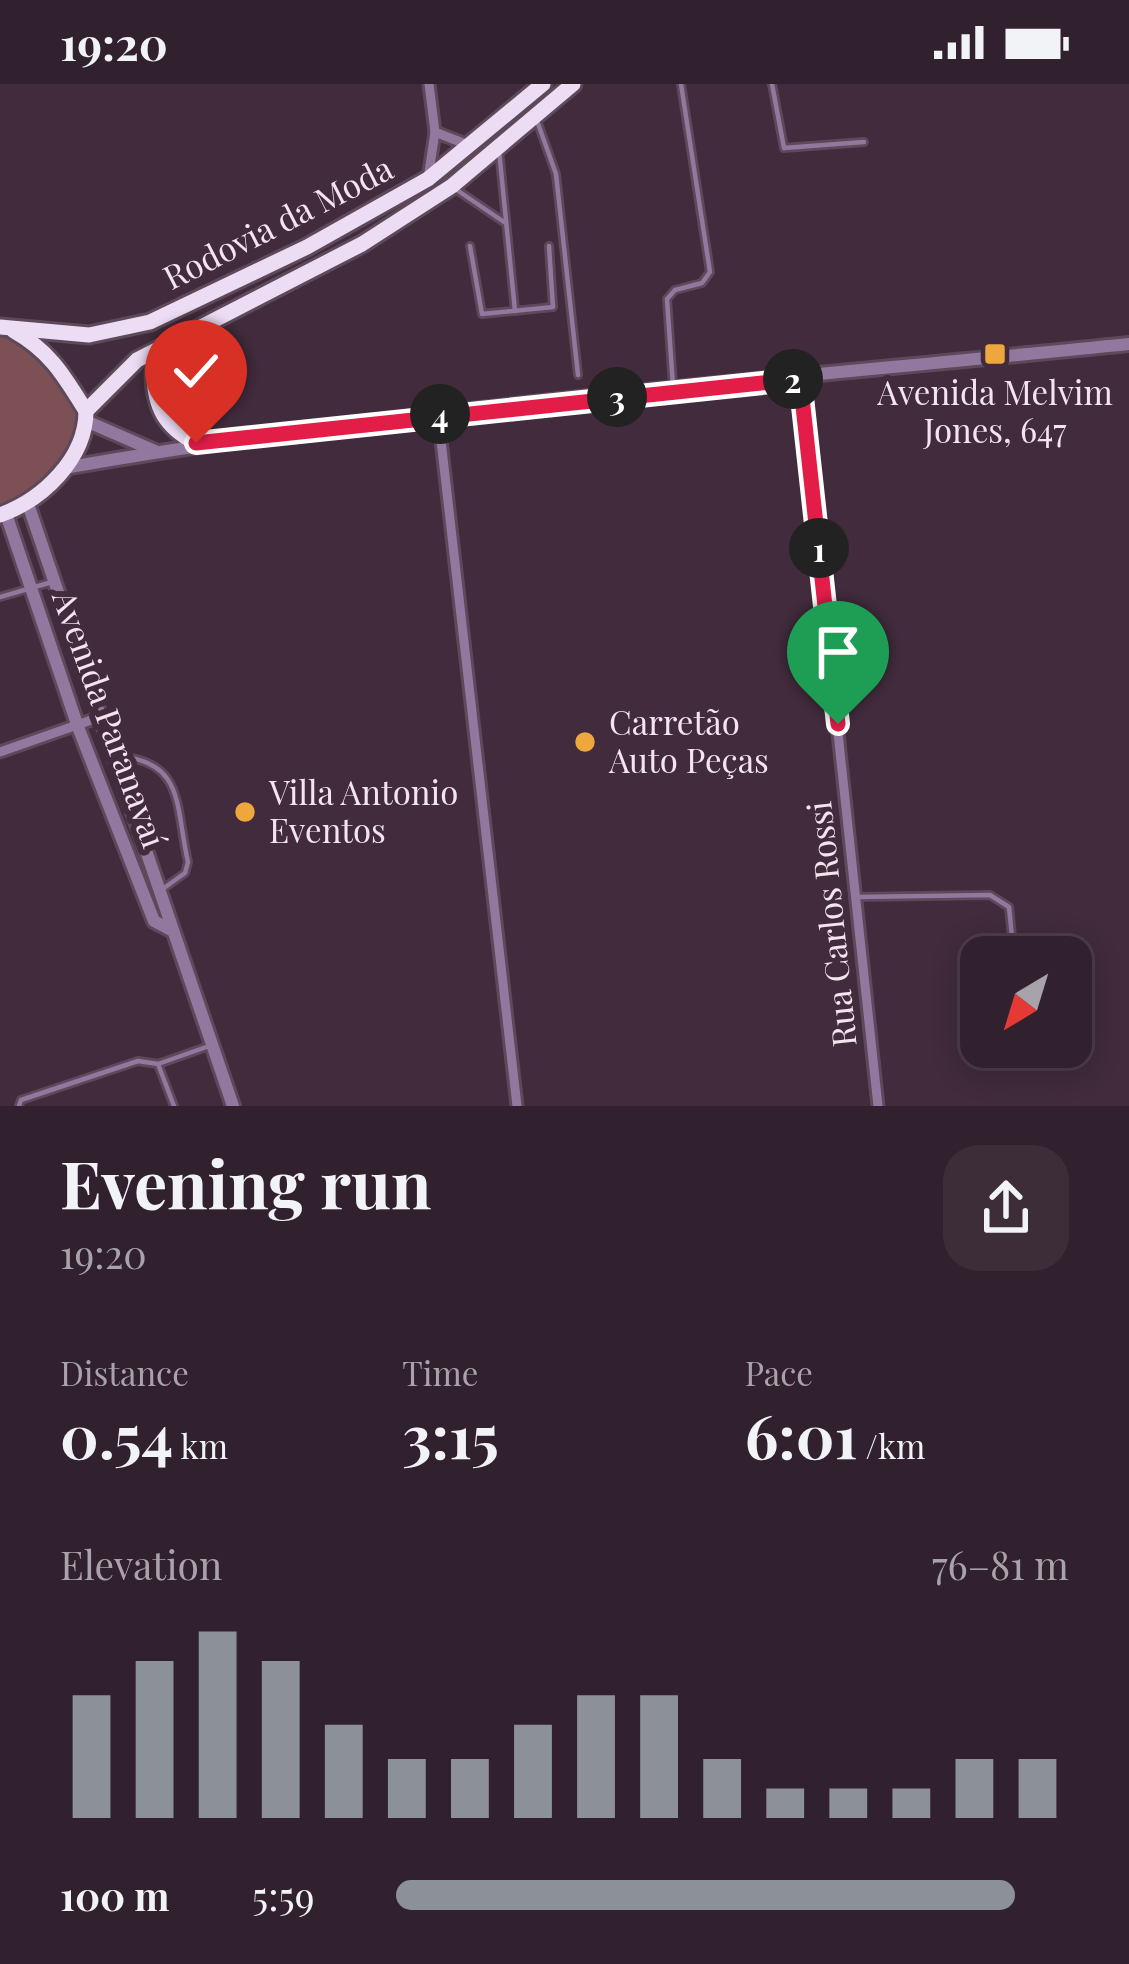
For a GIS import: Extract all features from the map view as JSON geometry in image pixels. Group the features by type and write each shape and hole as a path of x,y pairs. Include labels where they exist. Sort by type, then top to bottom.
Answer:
{"highway":[{"name":"Rodovia da Moda","path":"4,327 89,335 150,322 307,247 428,179 474,146 543,84"},
{"name":"Rodovia da Moda","path":"28,504 64,468 80,445 86,416 136,360 362,244 452,186 573,84"},
{"path":"196,443 171,429 162,414 154,372 200,326"},
{"path":"4,327 40,346 64,370 86,416"},
{"path":"3,514 28,504"}],"street":[{"path":"428,179 435,132 429,84"},
{"path":"435,132 474,146"},
{"path":"64,468 196,443 438,414 1129,344"},
{"name":"Rua Carlos Rossi","path":"800,379 878,1106"},
{"path":"438,414 517,1106"},
{"path":"86,416 157,452"},
{"name":"Avenida Paranavaí","path":"28,504 97,718 233,1106"},
{"name":"Avenida Paranavaí","path":"3,514 33,586 78,727 154,921 173,931"},
{"path":"0,752 97,718"}],"lane":[{"path":"673,391 667,299 675,290 702,283 710,272 681,84"},
{"path":"772,84 784,148 864,142"},
{"path":"536,118 556,174 578,375"},
{"path":"499,149 514,311"},
{"path":"452,186 504,222"},
{"path":"470,246 479,311 514,311 555,303 549,246"},
{"path":"0,597 54,581"},
{"path":"110,755 136,757 169,774 188,862 185,873 159,890"},
{"path":"856,897 990,895 1009,907 1012,936"},
{"path":"19,1106 21,1100 138,1061 158,1064 212,1045"},
{"path":"158,1064 174,1106"}],"shaded area":[{"path":"0,327 40,346 86,411 64,468 0,515"}],"place":[{"name":"Avenida Melvim Jones, 647","path":"995,354"},
{"name":"Carretão Auto Peças","path":"585,742"},
{"name":"Villa Antonio Eventos","path":"245,812"}],"route":[{"path":"196,443 800,379 838,724"}]}
